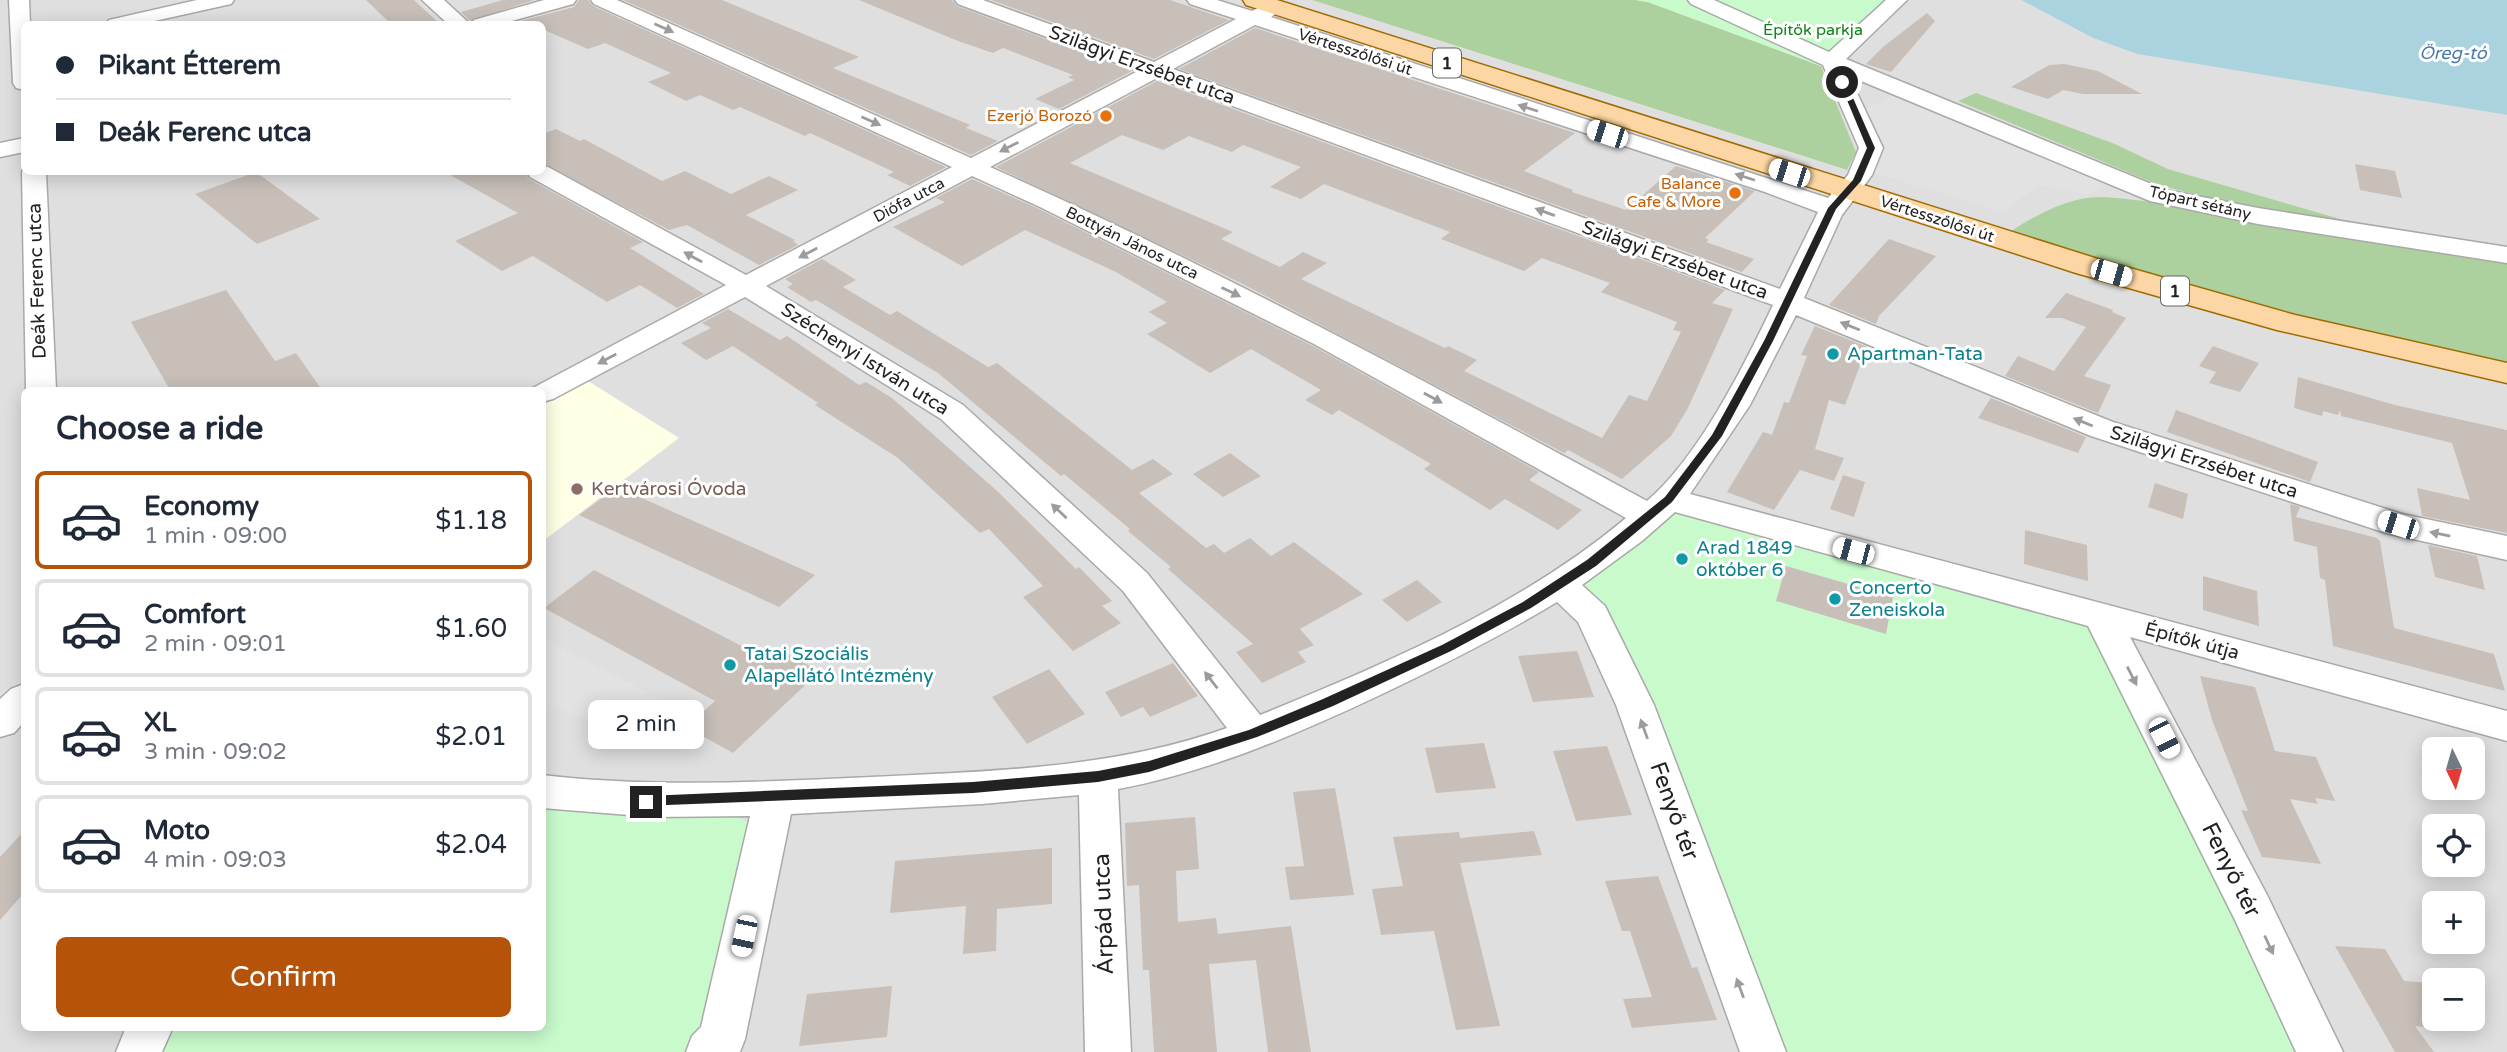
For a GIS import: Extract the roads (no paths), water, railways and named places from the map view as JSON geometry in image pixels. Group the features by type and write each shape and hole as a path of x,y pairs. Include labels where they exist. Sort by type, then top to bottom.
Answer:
{"main road":[{"name":"Vértesszőlősi út","path":"1261,8 1840,200 2012,244 2288,323 2507,373"}],"street":[{"path":"19,0 15,47 21,71"},
{"path":"130,21 224,0"},
{"path":"432,0 456,21"},
{"path":"492,21 566,0"},
{"name":"Bottyán János utca","path":"601,0 973,166 1324,338 1658,508"},
{"name":"Szilágyi Erzsébet utca","path":"965,0 1787,301 2102,429 2398,525 2507,548"},
{"name":"Vértesszőlősi út","path":"1197,0 1261,8"},
{"name":"Tópart sétány","path":"1698,0 1832,61 2159,195 2258,216 2507,255"},
{"path":"546,792 646,802 973,788 1098,776 1149,766 1253,734 1447,648 1527,605 1592,563 1658,508 1717,436 1840,200 1862,171 1871,148 1832,61 1897,0"},
{"name":"Diófa utca","path":"546,391 1157,71 1261,8"},
{"path":"0,150 21,146"},
{"name":"Deák Ferenc utca","path":"34,175 41,387"},
{"name":"Széchenyi István utca","path":"544,175 745,285 952,412 1135,582 1253,734"},
{"name":"Építők útja","path":"1658,508 1877,558 2507,726"},
{"name":"Fenyő tér","path":"1560,584 1592,615 1635,705 1763,1052"},
{"name":"Fenyő tér","path":"2101,616 2252,909 2320,1052"},
{"path":"0,722 21,702"},
{"name":"Árpád utca","path":"1098,776 1108,1052"},
{"path":"709,1052 722,1039 774,798"},
{"path":"139,1052 148,1031"}],"water":[{"name":"Öreg-tó","path":"2021,0 2507,0 2507,115 2137,54 2093,38"}],"place":[{"name":"Ezerjó Borozó","path":"1106,116"},
{"name":"Balance Cafe & More","path":"1735,193"},
{"name":"Apartman-Tata","path":"1833,354"},
{"name":"Kertvárosi Óvoda","path":"577,489"},
{"name":"Arad 1849 október 6","path":"1682,559"},
{"name":"Concerto Zeneiskola","path":"1835,599"},
{"name":"Tatai Szociális Alapellátó Intézmény","path":"730,665"}],"park label":[{"name":"Építők parkja","path":"1813,30"}]}
